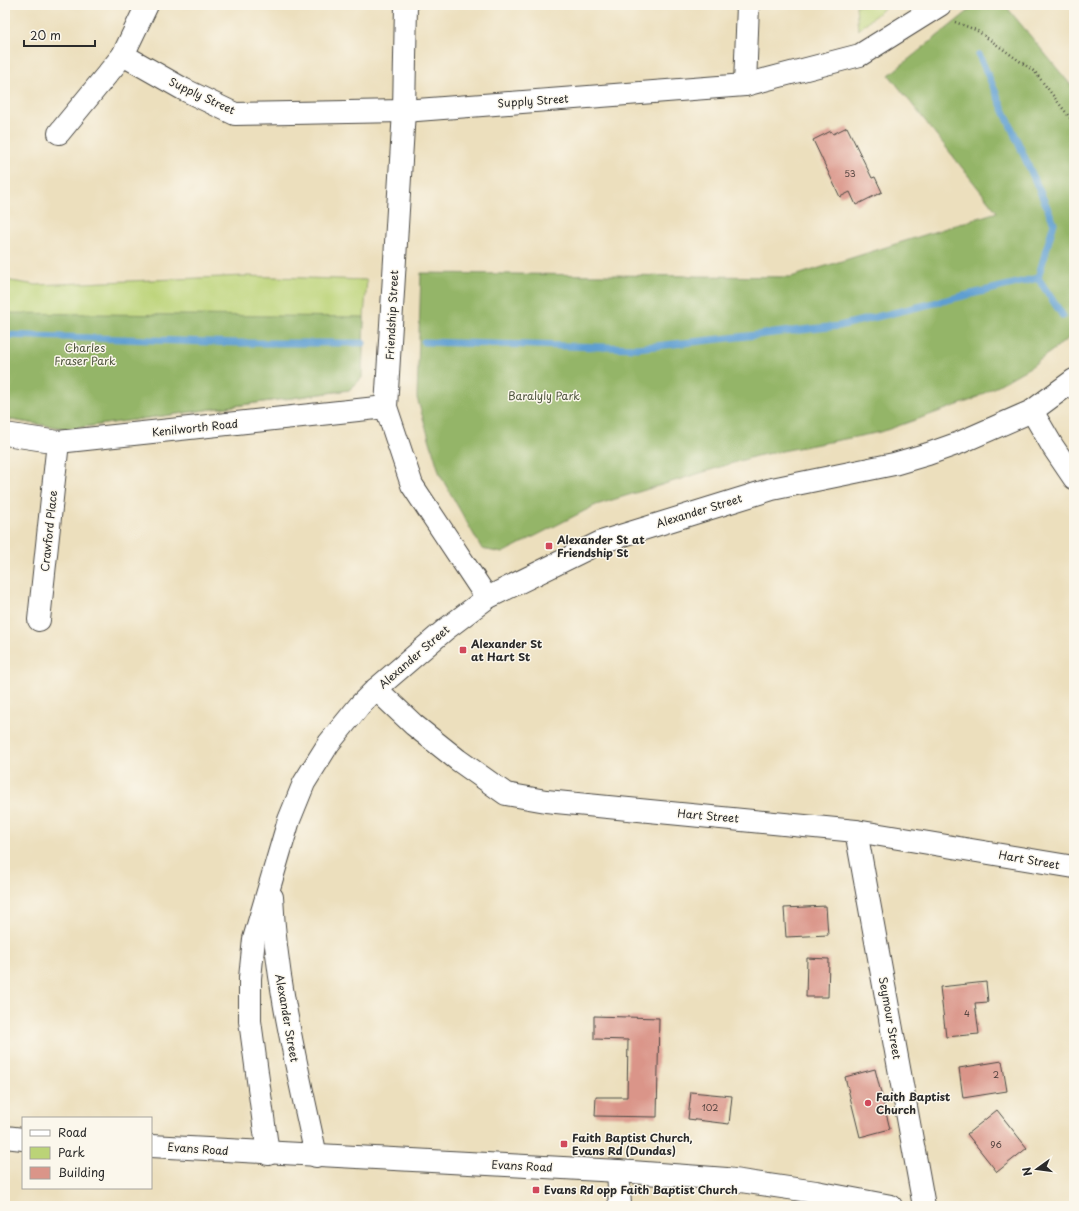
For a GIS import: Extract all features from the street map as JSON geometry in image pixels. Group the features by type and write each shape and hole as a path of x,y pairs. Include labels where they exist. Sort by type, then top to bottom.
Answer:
{"street":[{"path":"59,133 123,55 147,5"},
{"name":"Friendship Street","path":"406,5 404,111 386,408 412,485 487,598"},
{"path":"745,86 748,5"},
{"name":"Supply Street","path":"123,55 183,89 235,114 404,111 745,86 860,55 935,8"},
{"name":"Alexander Street","path":"268,1154 250,1022 250,978 254,939 289,820 304,783 329,743 360,705 376,689 446,628 487,598 602,542 772,489 894,464 928,454 959,443 1032,411 1074,380"},
{"name":"Kenilworth Road","path":"5,434 58,442 386,408"},
{"path":"1032,411 1053,447 1074,478"},
{"name":"Crawford Place","path":"40,620 58,442"},
{"name":"Hart Street","path":"376,689 414,725 458,760 506,794 546,801 856,831 1074,868"},
{"name":"Seymour Street","path":"856,831 924,1206"},
{"name":"Alexander Street","path":"271,878 274,934 288,1031 316,1156"},
{"path":"5,1137 22,1138"},
{"name":"Evans Road","path":"152,1146 268,1154 618,1171 727,1179 816,1192 891,1206"},
{"path":"618,1171 620,1206"}],"path":[{"path":"935,8 976,30 1035,72 1074,123"}],"green space":[{"path":"856,5 888,5 858,30"},
{"name":"Baralyly Park","path":"976,5 1005,5 1074,89 1074,334 1032,366 972,400 881,432 756,456 596,505 502,553 482,549 440,475 417,398 421,273 791,277 997,212 889,75"},
{"name":"Charles Fraser Park","path":"245,276 367,280 362,378 349,390 69,429 5,419 5,280 36,285"},
{"name":"Charles Fraser Park","path":"5,313 364,317 362,378 349,390 69,429 5,419"}],"building":[{"path":"847,127 872,178 875,177 882,192 856,205 850,192 840,197 813,140 831,131 833,134"},
{"path":"826,906 828,935 786,937 784,908"},
{"path":"807,958 829,959 828,997 806,997"},
{"path":"986,982 988,1002 975,1003 979,1034 946,1037 940,987"},
{"path":"594,1016 659,1018 657,1117 595,1116 596,1097 627,1097 628,1040 594,1039"},
{"path":"1002,1061 1007,1091 963,1098 959,1068"},
{"name":"Faith Baptist Church","path":"875,1069 890,1129 860,1137 845,1077"},
{"path":"691,1092 732,1096 729,1124 688,1119"},
{"path":"997,1110 1027,1148 997,1172 967,1134"}],"waterway":[{"path":"979,55 1054,223 1038,278"},
{"path":"424,342 637,348 839,326 1038,278 1063,316"},
{"path":"5,335 239,343 363,343"}],"place":[{"name":"Alexander St at Friendship St","path":"549,546"},
{"name":"Alexander St at Hart St","path":"463,650"},
{"name":"Faith Baptist Church","path":"868,1103"},
{"name":"Faith Baptist Church, Evans Rd (Dundas)","path":"564,1144"},
{"name":"Evans Rd opp Faith Baptist Church","path":"536,1190"}]}
